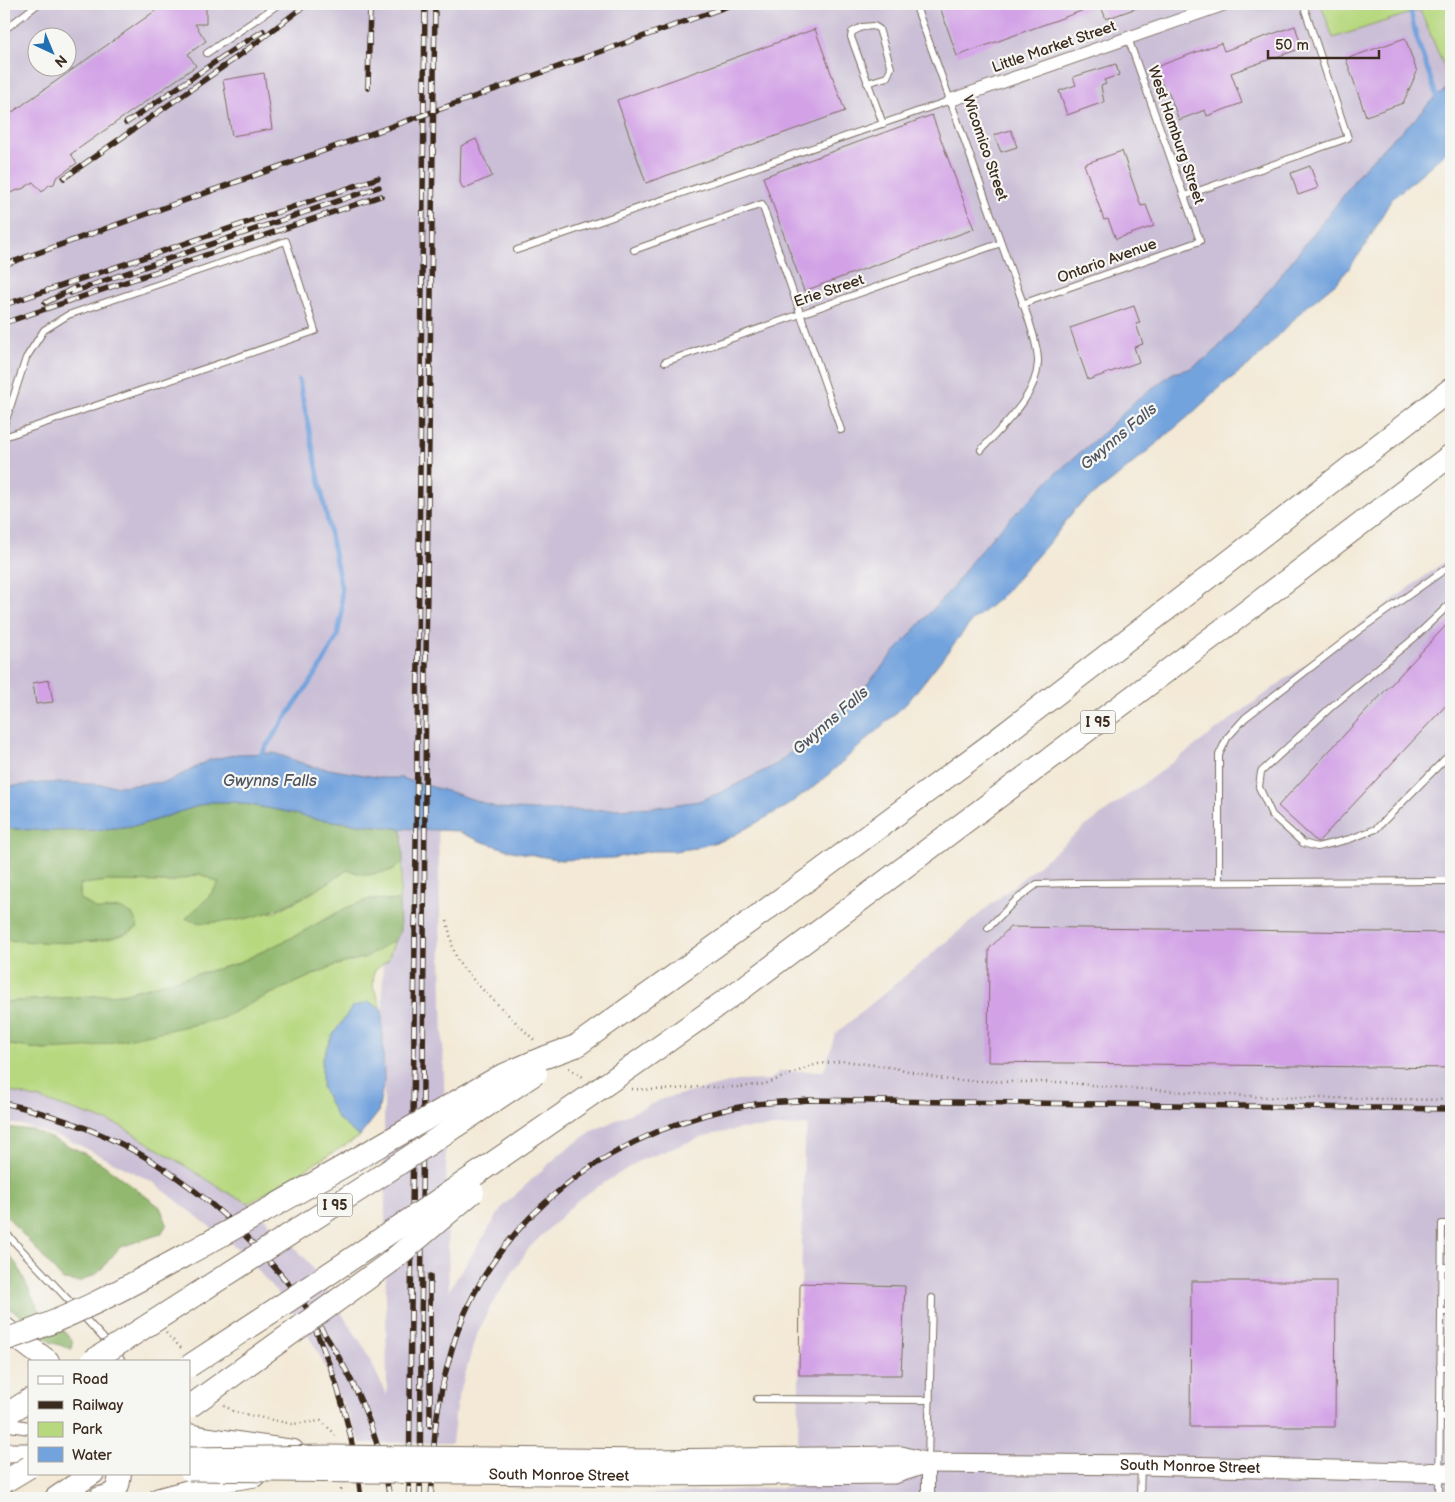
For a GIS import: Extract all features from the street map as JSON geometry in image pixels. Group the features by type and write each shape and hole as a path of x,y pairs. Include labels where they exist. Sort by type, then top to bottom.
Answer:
{"highway":[{"path":"1408,421 1451,379"},
{"name":"I 95","path":"94,1360 376,1179 576,1046 816,874 990,745 1451,389"},
{"name":"I 95","path":"190,1365 392,1233 743,988 1231,623 1451,455"},
{"path":"4,1340 48,1324 124,1288 499,1078 540,1058 576,1046"},
{"path":"190,1406 389,1263 490,1178 549,1125"},
{"path":"4,1328 47,1360"},
{"path":"4,1416 28,1401"},
{"path":"190,1435 329,1455"},
{"path":"4,1482 27,1461"},
{"path":"56,1498 92,1474"},
{"path":"100,1498 113,1494 119,1486 120,1474"}],"main road":[{"path":"4,1452 27,1461"},
{"name":"South Monroe Street","path":"190,1457 329,1455 651,1468"},
{"name":"South Monroe Street","path":"190,1471 296,1472 651,1468 901,1456 928,1463 1141,1465 1445,1472"},
{"path":"4,1474 27,1461"},
{"path":"158,1498 206,1485 296,1472"}],"street":[{"name":"Little Market Street","path":"951,100 1219,5"},
{"path":"4,1424 28,1428"},
{"path":"928,1463 928,1498"}],"lane":[{"path":"4,30 38,4"},
{"path":"207,53 279,4"},
{"name":"Wicomico Street","path":"915,4 951,100 1022,304 1034,341 1038,362 1035,381 1023,402 981,450"},
{"path":"1184,196 1348,138 1303,4"},
{"path":"867,83 887,77 892,68 879,29 874,26 862,27 852,32 851,37 867,83 883,124"},
{"name":"West Hamburg Street","path":"1128,38 1200,241"},
{"path":"517,250 951,100"},
{"path":"634,250 762,204 841,430"},
{"path":"4,426 26,358 44,330 68,315 286,241 315,331 4,437"},
{"name":"Ontario Avenue","path":"1022,304 1200,241"},
{"name":"Erie Street","path":"664,362 1001,243"},
{"path":"1219,882 1220,755 1227,738 1245,718 1451,564"},
{"path":"1451,603 1261,772 1259,787 1272,815 1303,843 1317,846 1350,840 1376,829 1451,753"},
{"path":"988,928 1016,900 1037,884 1451,881"},
{"path":"1439,1498 1445,1472 1440,1416 1442,1224 1451,1224"},
{"path":"4,1231 94,1327 121,1360"},
{"path":"1441,1267 1451,1266"},
{"path":"928,1463 932,1298"},
{"path":"1441,1312 1451,1312"},
{"path":"1440,1367 1451,1367"},
{"path":"757,1399 930,1400"},
{"path":"1440,1416 1451,1417"},
{"path":"1140,1498 1141,1465"}],"path":[{"path":"447,921 458,962 478,986 541,1046"},
{"path":"628,1089 664,1090 697,1087 740,1087 765,1084 817,1064 845,1061 895,1068 949,1080 1059,1082 1261,1097 1451,1100"},
{"path":"568,1067 583,1077"}],"shaded area":[{"path":"4,4 1321,4 1333,38 1420,10 1451,79 1451,85 1429,103 1360,172 1299,253 1225,341 1211,355 1189,369 1173,373 1135,401 1103,433 1054,475 994,535 953,587 860,693 777,764 722,792 699,801 658,807 594,810 498,808 453,792 438,828 449,1290 504,1205 561,1153 592,1131 662,1099 737,1081 770,1080 780,1071 824,1071 835,1034 1082,829 1451,557 1451,1498 566,1498 797,1487 804,1144 808,1125 740,1129 705,1136 639,1161 580,1198 529,1248 490,1307 475,1339 456,1407 452,1443 361,1443 316,1348 287,1304 241,1251 153,1182 69,1140 22,1125 4,1123 4,1079 117,1114 229,1183 306,1259 365,1349 387,1396 381,822 340,771 310,766 274,753 237,754 210,760 167,782 121,786 41,783 14,786 4,785"}],"green space":[{"path":"1321,4 1451,4 1451,69 1446,71 1420,10 1333,38"},
{"path":"210,802 234,802 315,819 402,829 403,861 394,870 367,875 347,870 285,906 234,921 204,923 186,918 206,900 219,883 200,874 171,882 108,881 80,884 80,899 98,910 120,908 133,915 138,927 110,939 92,941 54,943 4,940 4,828 47,831 97,830 140,825"},
{"path":"403,861 399,901 370,899 346,908 293,937 236,964 122,994 4,1002 4,940 98,941 120,908 98,910 80,899 80,884 108,881 171,882 200,874 219,883 206,900 186,919 275,912 312,893 347,870 367,875 394,870"},
{"path":"370,899 399,901 400,931 395,940 366,957 333,966 220,1019 85,1048 44,1050 4,1044 4,1002 122,994 236,964 293,937 346,908"},
{"path":"395,940 388,960 374,971 373,986 382,1009 369,1002 353,1132 359,1137 249,1203 232,1195 119,1125 40,1099 4,1090 4,1044 44,1050 220,1019 333,966 366,957"},
{"path":"4,1127 32,1130 80,1151 104,1165 160,1207 167,1224 161,1234 120,1247 98,1273 79,1282 63,1280 4,1213"},
{"path":"4,1249 18,1266 40,1310 72,1340 72,1349 50,1342 18,1314 4,1305"}],"water":[{"name":"Gwynns Falls","path":"1451,85 1451,148 1391,200 1365,246 1337,282 1304,309 1254,361 1225,383 1113,480 1075,509 1054,537 1000,598 972,621 907,703 819,783 785,807 727,839 695,848 674,851 651,851 613,858 561,860 512,851 480,841 457,831 395,828 315,819 234,802 210,802 140,825 97,830 47,831 4,828 4,785 73,783 121,786 167,782 210,760 237,754 274,753 310,766 382,778 401,778 498,808 532,810 658,807 699,801 722,792 777,764 860,693 953,587 994,535 1054,475 1103,433 1135,401 1173,373 1189,369 1211,355 1252,311 1360,172 1429,103"},
{"path":"369,1002 382,1009 384,1080 378,1113 359,1137 337,1118 322,1087 322,1059 332,1036 352,1007"}],"building":[{"path":"148,4 206,4 206,24 195,24 206,41 188,54 196,66 71,154 77,163 56,178 54,184 49,185 42,192 33,182 24,188 4,195 4,118 60,78 78,78 78,66 155,11"},
{"path":"939,4 1098,4 1098,5 957,56"},
{"path":"1100,4 1145,4 1145,5 1106,19"},
{"path":"1295,26 1302,48 1231,73 1242,103 1207,116 1205,110 1179,120 1168,91 1165,92 1156,67 1221,43 1224,51"},
{"path":"815,29 845,111 646,183 617,100"},
{"path":"1405,38 1417,72 1403,103 1366,116 1346,59"},
{"path":"1116,64 1119,75 1104,80 1106,84 1101,86 1104,102 1067,115 1059,91 1076,85 1073,77"},
{"path":"264,73 272,129 232,136 223,80"},
{"path":"932,115 974,229 804,291 763,177"},
{"path":"1011,130 1017,147 1001,152 994,135"},
{"path":"476,139 492,176 463,189 460,182 461,146"},
{"path":"1122,151 1141,206 1146,205 1154,226 1116,239 1108,219 1104,220 1084,164"},
{"path":"1310,166 1318,188 1298,195 1291,173"},
{"path":"1134,306 1140,323 1136,324 1143,344 1134,347 1139,362 1088,380 1070,328"},
{"path":"1451,620 1451,700 1317,842 1278,806"},
{"path":"49,680 53,702 36,704 33,683"},
{"path":"1010,927 1451,933 1451,1068 988,1062 989,949"},
{"path":"1191,1281 1336,1281 1335,1427 1190,1427"},
{"path":"800,1283 905,1286 901,1375 799,1375"}],"waterway":[{"path":"1409,4 1416,36 1439,103"},
{"path":"259,757 323,663 337,637 342,614 341,587 299,380"}],"railway":[{"path":"64,178 240,55 307,4"},
{"path":"368,88 370,4"},
{"path":"409,1498 425,4"},
{"path":"420,1498 426,659 435,4"},
{"path":"4,265 734,4"},
{"path":"126,123 263,31"},
{"path":"4,305 378,178"},
{"path":"71,293 379,187"},
{"path":"4,323 381,196"},
{"path":"45,303 76,287"},
{"path":"431,1498 436,1423 449,1358 471,1301 497,1257 530,1217 568,1183 611,1155 657,1132 706,1115 756,1104 808,1100 1451,1109"},
{"path":"4,1103 43,1113 101,1134 155,1163 174,1175 223,1214 253,1243 302,1301 320,1327 351,1380 375,1436 390,1498"},
{"path":"430,1276 430,1426"},
{"path":"313,1324 330,1366 344,1410 354,1453 361,1498"}]}
